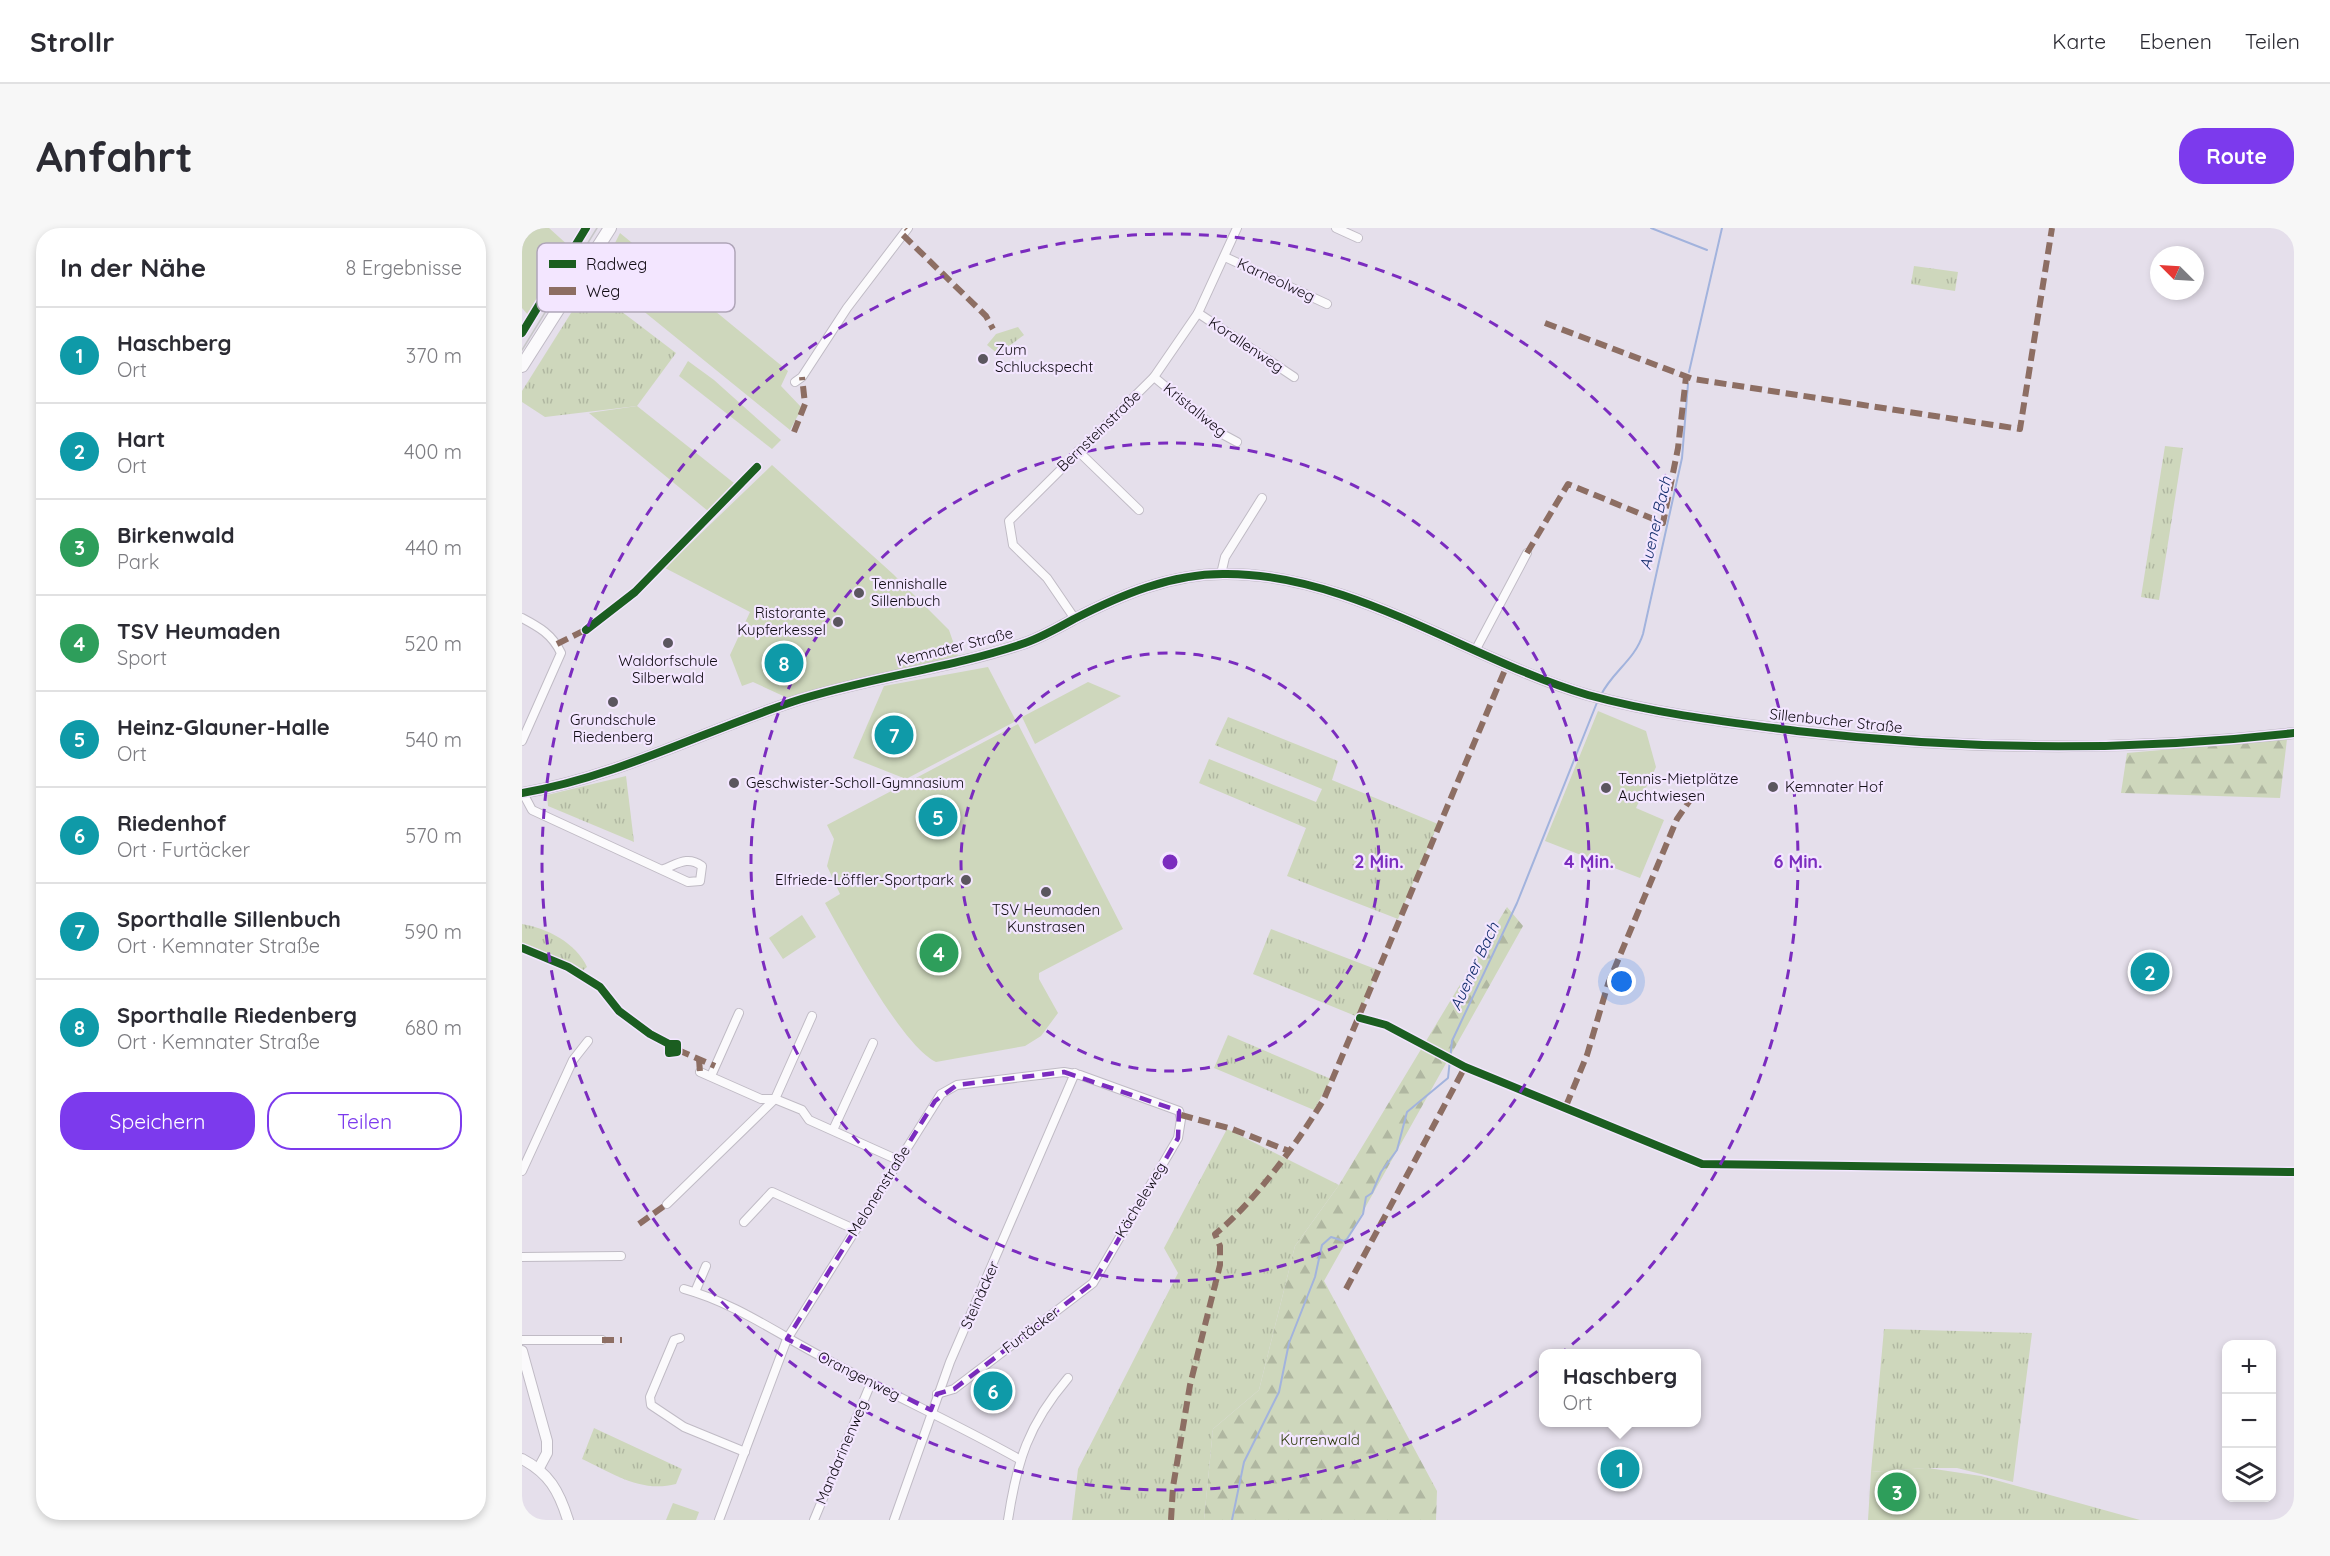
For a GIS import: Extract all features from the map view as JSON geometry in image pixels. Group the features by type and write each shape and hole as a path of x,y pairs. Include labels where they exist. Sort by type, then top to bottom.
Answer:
{"main road":[{"path":"600,243 610,228"},
{"path":"522,366 556,312"}],"street":[{"path":"795,382 802,377 847,308 908,228"},
{"name":"Bernsteinstraße","path":"1075,619 1047,578 1013,545 1009,521 1155,377 1198,313 1236,228"},
{"path":"1336,228 1358,238"},
{"name":"Karneolweg","path":"1225,256 1326,304"},
{"name":"Korallenweg","path":"1198,313 1294,377"},
{"name":"Kristallweg","path":"1155,377 1224,435 1237,442"},
{"path":"1078,451 1139,510"},
{"path":"1221,574 1226,556 1262,498"},
{"path":"1475,651 1527,553"},
{"name":"Kemnater Straße","path":"523,793 612,770 728,724 808,697 987,656 1030,641 1146,587 1173,579 1221,574 1268,577 1347,598 1393,616"},
{"name":"Sillenbucher Straße","path":"1393,616 1544,680 1598,697 1659,712 1738,724 1864,738 1985,746 2160,746 2294,733"},
{"path":"522,618 541,627 565,652 522,741"},
{"path":"523,793 532,810 664,869"},
{"path":"711,1076 739,1013"},
{"path":"667,1204 775,1099 812,1016"},
{"path":"522,1171 573,1060 588,1041"},
{"path":"833,1130 873,1043"},
{"path":"700,1072 761,1099 775,1099 802,1110 809,1120 898,1160"},
{"name":"Melonenstraße","path":"719,1520 787,1339 935,1101 949,1088 1064,1072 1075,1073 1158,1102 1181,1114"},
{"name":"Steinäcker","path":"894,1520 937,1394 1075,1073"},
{"name":"Kächeleweg","path":"1093,1283 1178,1138 1181,1114"},
{"path":"744,1222 772,1192 854,1229"},
{"path":"522,1257 621,1257"},
{"path":"695,1292 706,1266"},
{"name":"Furtäcker","path":"937,1394 954,1389 1093,1283"},
{"name":"Orangenweg","path":"684,1289 731,1306 787,1339 871,1383 931,1410 1019,1459"},
{"path":"680,1338 674,1340 650,1397 651,1405 684,1427 745,1452"},
{"path":"522,1340 602,1340"},
{"path":"522,1351 547,1441 547,1453 539,1468"},
{"path":"1008,1520 1019,1459 1048,1401 1068,1378"},
{"name":"Mandarinenweg","path":"814,1520 871,1383"},
{"path":"522,1459 539,1468 554,1484 568,1520"}],"highlighted area":[{"path":"1064,1072 1179,1111 1178,1138 1093,1283 954,1389 937,1394 931,1410 787,1339 935,1101 957,1085"}],"green space":[{"path":"522,228 549,228 566,243 537,243 537,303 529,316 522,308"},
{"path":"620,233 632,243 615,243"},
{"path":"1914,266 1958,272 1955,291 1911,284"},
{"path":"572,312 622,312 676,353 637,406 545,417 522,402 522,391"},
{"path":"645,312 716,312 788,371 781,386 802,408 790,430"},
{"path":"1018,327 1024,335 998,354 987,345 996,334"},
{"path":"688,361 714,380 781,440 772,449 679,376"},
{"path":"637,406 734,483 708,511 589,413"},
{"path":"2165,446 2183,448 2159,600 2141,597"},
{"path":"772,465 893,574 949,630 958,656 792,700 753,682 742,686 730,655 750,612 665,568"},
{"path":"988,667 1016,721 906,779 853,758 884,686"},
{"path":"1088,682 1121,696 1035,744 1022,717"},
{"name":"Tennis-Mietplätze Auchtwiesen","path":"1598,711 1646,731 1656,767 1636,808 1664,820 1640,878 1545,841"},
{"path":"1228,717 1338,761 1332,780 1438,824 1398,919 1287,876 1306,828 1199,783 1209,759 1316,802 1322,789 1215,745"},
{"name":"Elfriede-Löffler-Sportpark","path":"1018,724 1123,929 1039,973 1039,979 1058,1013 1041,1036 1025,1046 936,1062 922,1052 891,1014 825,903 840,894 827,866 834,839 827,825"},
{"path":"2287,739 2280,798 2121,793 2127,753"},
{"path":"626,776 634,842 548,806 547,795"},
{"name":"Kurrenwald","path":"1507,907 1523,926 1324,1281 1437,1491 1436,1520 1204,1520 1213,1429 1259,1390 1295,1246 1339,1185"},
{"path":"802,915 816,937 783,959 769,938"},
{"path":"522,924 541,929 560,938 576,951 587,967 581,972 522,945"},
{"path":"1271,929 1378,970 1358,1017 1253,974"},
{"path":"1228,1035 1331,1079 1314,1110 1214,1068"},
{"path":"1227,1129 1339,1185 1295,1246 1259,1390 1213,1429 1204,1520 1072,1520 1078,1469 1178,1273 1164,1248"},
{"path":"1884,1329 2032,1333 2013,1482 1957,1468 1928,1468 1981,1476 2140,1520 1925,1520 1925,1468 1871,1472"},
{"path":"594,1428 682,1469 676,1484 651,1486 639,1484 582,1459"},
{"path":"1925,1468 1925,1520 1868,1520 1871,1472"},
{"path":"673,1503 699,1512 696,1520 666,1520"}],"waterway":[{"path":"1651,228 1707,250"},
{"path":"1689,372 1722,228"},
{"name":"Auener Bach","path":"1601,695 1611,679 1635,651 1643,634 1682,458 1688,384"},
{"name":"Auener Bach","path":"1232,1520 1244,1462 1279,1392 1289,1343 1315,1277 1322,1245 1331,1237 1344,1241 1347,1239 1363,1214 1366,1197 1372,1193 1381,1172 1397,1150 1407,1112 1448,1078 1452,1041 1517,903 1598,700"}],"tram line":[{"path":"588,243 597,228"},
{"path":"522,350 545,312"}],"marked path":[{"path":"1545,323 1693,379 2020,429 2052,228"},
{"path":"903,235 986,316 993,329"},
{"path":"794,432 805,404 802,377"},
{"path":"1527,553 1568,484 1663,523 1678,448 1686,377"},
{"path":"557,644 591,627"},
{"path":"1171,1520 1173,1487 1190,1385 1220,1265 1220,1246 1215,1234 1260,1189 1302,1134 1324,1099 1507,665"},
{"path":"1566,1106 1587,1055 1608,984 1677,819 1693,796"},
{"path":"678,1050 715,1066"},
{"path":"699,1059 700,1072"},
{"path":"1346,1289 1465,1067"},
{"path":"1181,1115 1232,1129 1289,1151"},
{"path":"639,1224 667,1204"},
{"path":"602,1340 622,1340"}],"cycle path":[{"path":"577,243 586,228"},
{"path":"522,333 537,308"},
{"path":"586,630 635,592 757,467"},
{"path":"522,793 557,786 625,765 758,714 821,693 967,660 1025,643 1128,594 1165,582 1223,574 1270,577 1317,587 1363,602 1543,680 1588,695 1718,721 1859,737 1983,745 2108,746 2294,733"},
{"path":"522,948 568,967 600,987 619,1011 650,1034 669,1044 677,1044 677,1052 669,1053 669,1044"},
{"path":"1360,1018 1386,1025 1465,1067 1702,1164 2294,1172"}],"place":[{"name":"Zum Schluckspecht","path":"983,359"},
{"name":"Tennishalle Sillenbuch","path":"859,593"},
{"name":"Ristorante Kupferkessel","path":"838,622"},
{"name":"Waldorfschule Silberwald","path":"668,643"},
{"name":"Sporthalle Riedenberg","path":"784,663"},
{"name":"Grundschule Riedenberg","path":"613,702"},
{"name":"Sporthalle Sillenbuch","path":"894,735"},
{"name":"Geschwister-Scholl-Gymnasium","path":"734,783"},
{"name":"Kemnater Hof","path":"1773,787"},
{"name":"Tennis-Mietplätze Auchtwiesen","path":"1606,788"},
{"name":"Heinz-Glauner-Halle","path":"938,817"},
{"name":"Elfriede-Löffler-Sportpark","path":"966,880"},
{"name":"TSV Heumaden Kunstrasen","path":"1046,892"},
{"name":"TSV Heumaden","path":"939,953"},
{"name":"Hart","path":"2150,972"},
{"name":"Riedenhof","path":"993,1391"},
{"name":"Haschberg","path":"1620,1469"},
{"name":"Birkenwald","path":"1897,1492"}]}
